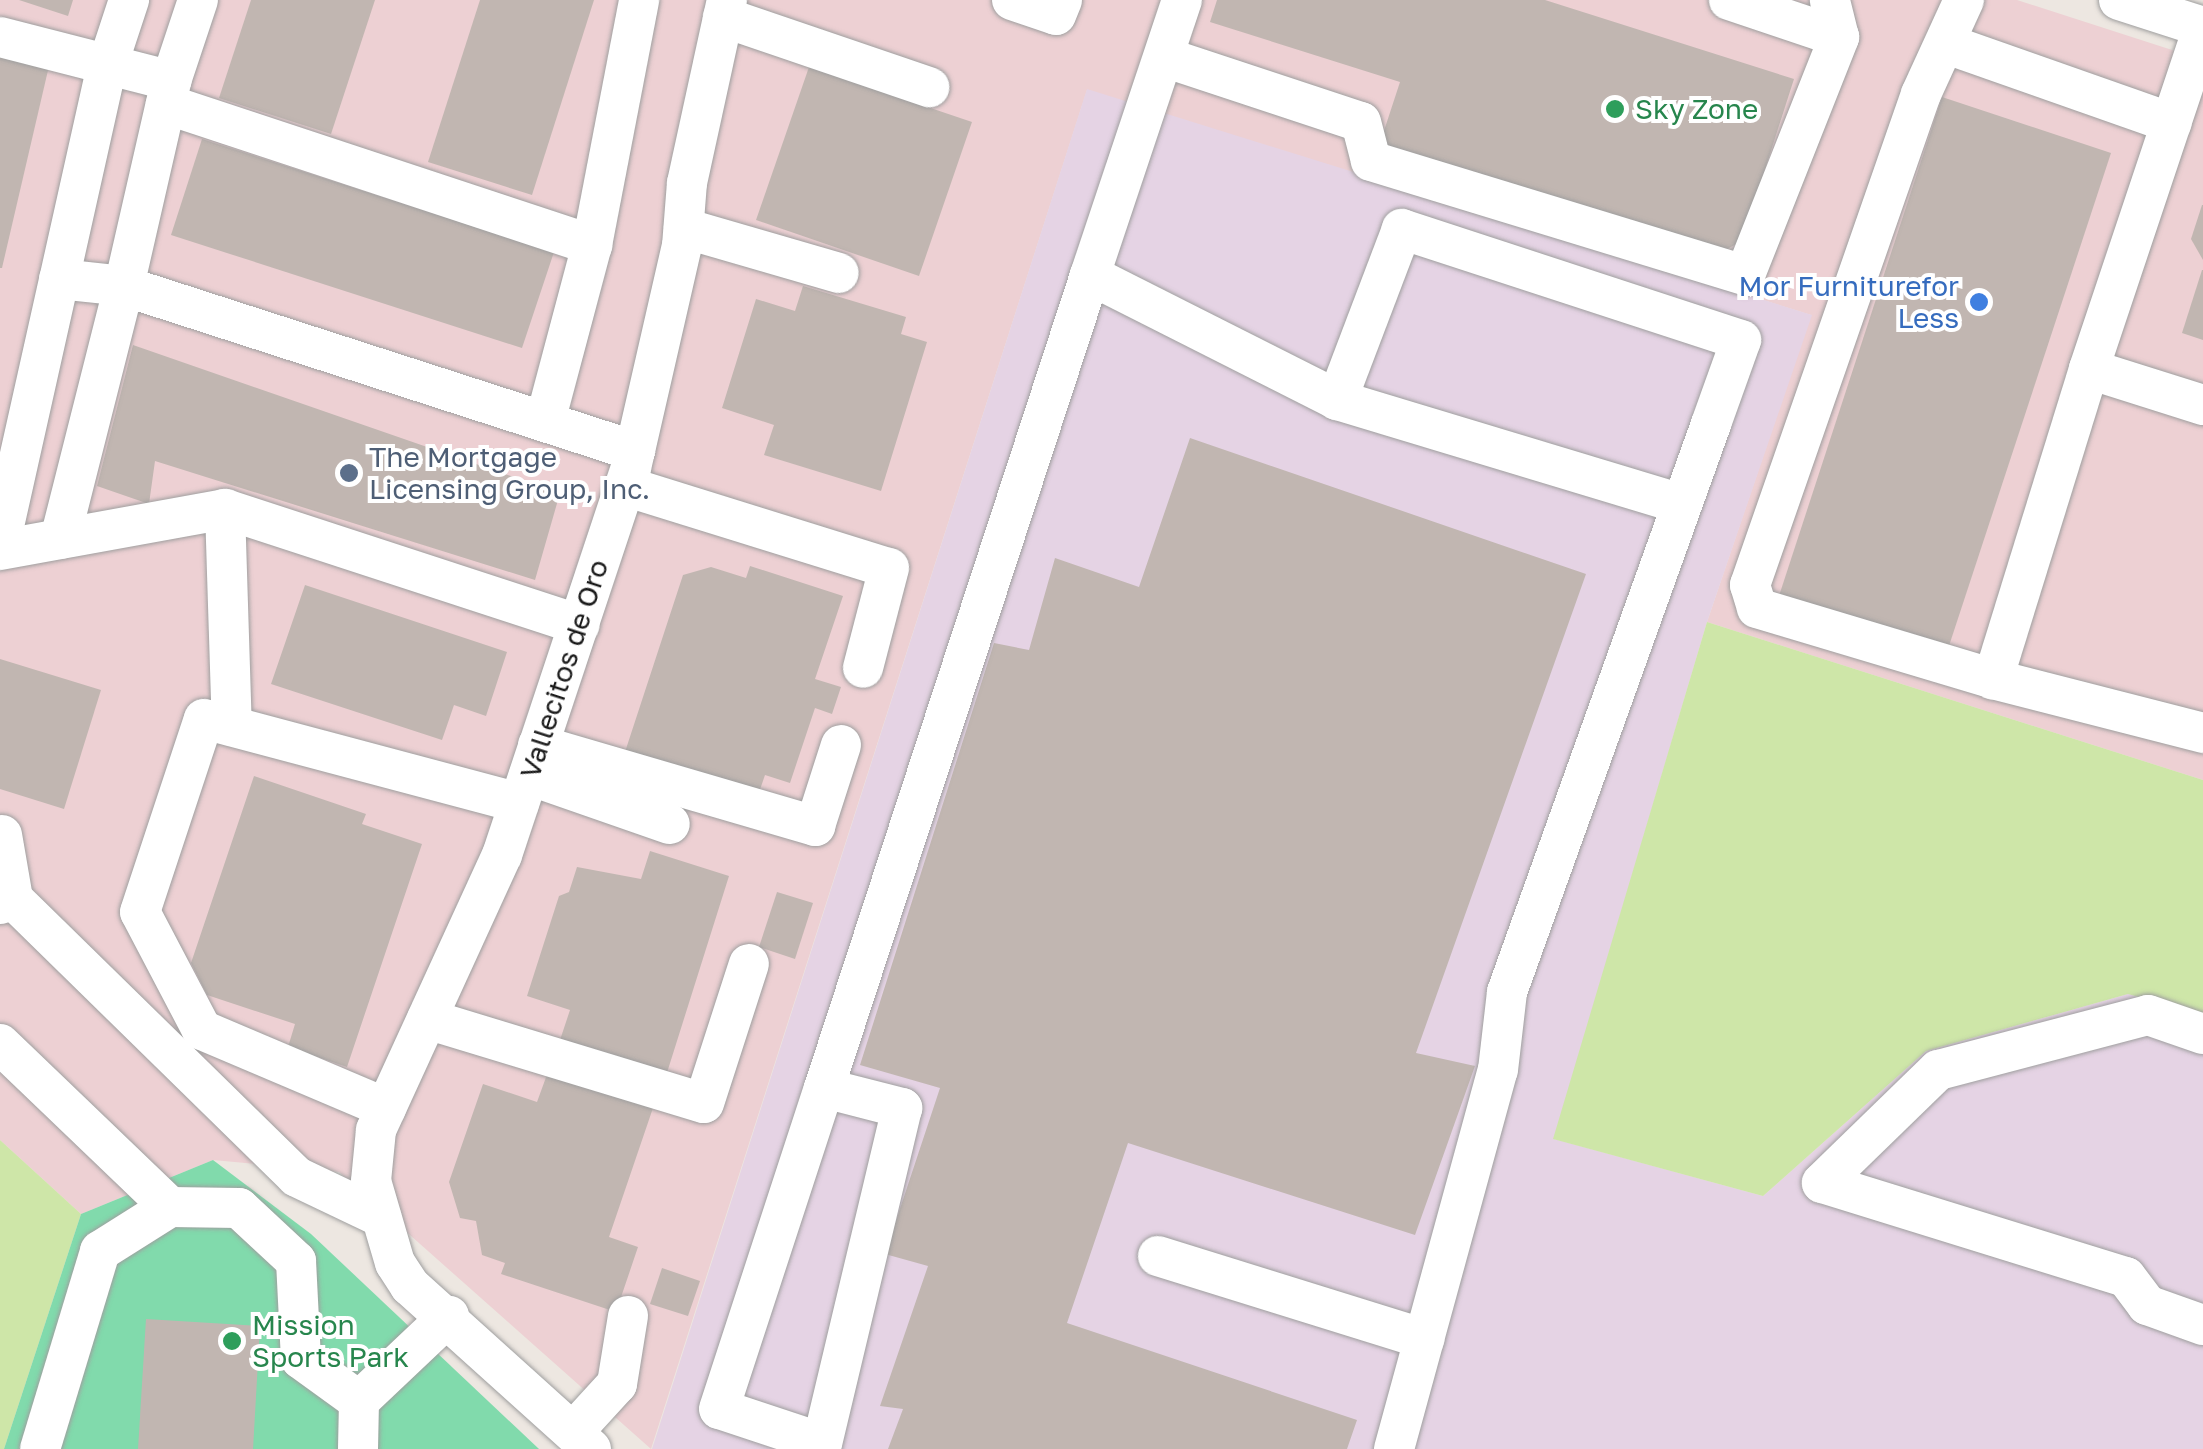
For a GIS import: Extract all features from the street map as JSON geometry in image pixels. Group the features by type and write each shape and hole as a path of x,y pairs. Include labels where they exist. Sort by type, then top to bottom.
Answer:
{"street":[{"path":"129,0 107,67 0,548 224,509 578,625"},
{"path":"60,540 168,93 198,0"},
{"path":"545,422 592,245 639,0"},
{"path":"1012,0 1056,16 1062,0"},
{"path":"824,1088 902,1108 824,1446 719,1410 824,1088 1090,275 1182,0"},
{"path":"1164,57 1361,122 1371,161 1745,275 1834,18 1729,0"},
{"path":"1964,0 1921,94 1750,585 1756,608 1993,679 2203,733"},
{"path":"1993,679 2089,369 2203,28 2119,0"},
{"path":"725,9 929,87"},
{"name":"Vallecitos de Oro","path":"582,1441 440,1308 410,1286 395,1263 370,1181 376,1130 427,1019 529,774 630,468 684,228 687,183 725,9"},
{"path":"0,37 107,67 168,93 592,245"},
{"path":"1946,44 2172,122"},
{"path":"684,228 839,273"},
{"path":"1337,400 1402,228 1741,340 1507,992 1498,1070 1394,1449"},
{"path":"1090,275 1337,400 1682,504"},
{"path":"60,279 124,286 545,422 630,468 889,568 863,668"},
{"path":"2089,369 2203,405"},
{"path":"224,509 232,726"},
{"path":"386,1108 202,1030 140,912 204,719 815,826 841,744"},
{"path":"529,774 670,824"},
{"path":"2,835 6,902 297,1177 381,1218"},
{"path":"427,1019 704,1103 749,964"},
{"path":"2203,1034 2148,1015 1938,1070 1822,1183 2126,1277 2147,1304 2203,1326"},
{"path":"0,1044 170,1207"},
{"path":"40,1449 100,1252 170,1207 239,1208 296,1261 301,1359 359,1401"},
{"path":"1158,1256 1424,1339"},
{"path":"364,1447 359,1401 440,1308"},
{"path":"582,1441 616,1384 628,1316"}],"shaded area":[{"path":"0,0 2017,0 2203,60 2203,780 1707,622 1811,315 1087,90 651,1449 339,1172 213,1160 81,1214 0,1140"},
{"path":"1087,89 1812,315 1707,622 1554,1139 1763,1196 1926,1051 2128,994 2203,1015 2203,1449 652,1449"}],"green space":[{"path":"1707,622 2203,780 2203,1015 2128,994 1926,1051 1763,1196 1553,1139"},
{"path":"0,1140 81,1214 4,1449 0,1449"},
{"name":"Mission Sports Park","path":"213,1160 311,1234 539,1449 4,1449 81,1214"}],"building":[{"path":"19,0 73,0 68,16"},
{"path":"251,0 375,0 331,134 219,98"},
{"path":"480,0 594,0 532,195 428,162"},
{"path":"1217,0 1545,0 1794,79 1742,241 1718,254 1379,146 1400,82 1210,22"},
{"path":"0,54 49,66 2,268 0,268"},
{"path":"809,67 972,122 919,276 756,220"},
{"path":"1942,97 2111,153 1946,655 1778,599"},
{"path":"202,139 554,252 522,348 171,235"},
{"path":"2203,205 2203,260 2191,239"},
{"path":"2203,270 2203,340 2182,333"},
{"path":"803,286 906,317 901,334 927,342 881,491 764,455 774,425 722,408 756,299 795,311"},
{"name":"The Mortgage Licensing Group, Inc.","path":"133,345 560,493 535,580 155,461 149,504 97,486"},
{"path":"1190,438 1586,574 1416,1053 1475,1066 1415,1235 1128,1143 1067,1323 1357,1420 1347,1449 888,1449 903,1409 880,1406 928,1266 885,1254 940,1088 860,1065 994,643 1029,650 1055,558 1139,587"},
{"path":"750,566 843,596 815,679 841,687 832,714 815,708 790,783 765,775 757,798 624,755 683,575 711,567 746,578"},
{"path":"305,585 507,652 486,716 454,705 442,740 271,684"},
{"path":"0,659 101,690 64,809 0,789"},
{"path":"254,776 366,814 362,824 422,844 347,1067 288,1047 295,1024 207,995 191,963"},
{"path":"650,851 729,876 665,1079 558,1046 570,1010 527,996 559,896 569,892 577,867 641,879"},
{"path":"777,892 813,903 795,959 759,947"},
{"path":"549,1069 654,1105 609,1237 638,1247 616,1312 501,1274 505,1263 482,1255 476,1221 460,1218 449,1182 483,1084 537,1102"},
{"path":"662,1268 700,1281 688,1316 650,1304"},
{"path":"146,1319 260,1326 253,1449 138,1449"}],"place":[{"name":"Sky Zone","path":"1615,109"},
{"name":"Mor Furniturefor Less","path":"1979,302"},
{"name":"The Mortgage Licensing Group, Inc.","path":"349,473"},
{"name":"Mission Sports Park","path":"232,1341"}]}
